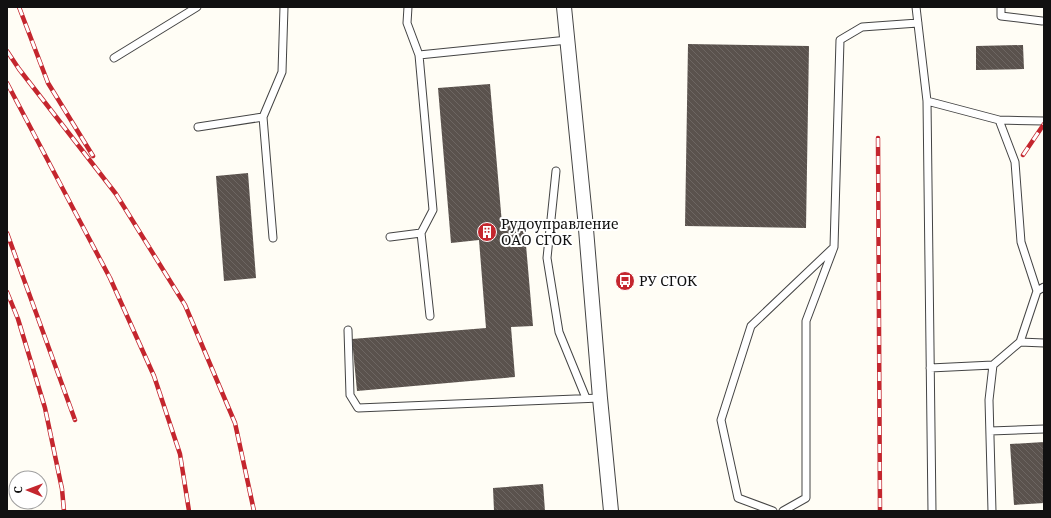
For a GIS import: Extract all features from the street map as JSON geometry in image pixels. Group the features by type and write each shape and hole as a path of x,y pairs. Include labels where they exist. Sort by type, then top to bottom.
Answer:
{"street":[{"path":"564,7 585,217 611,511"}],"lane":[{"path":"114,58 198,7"},
{"path":"273,238 263,117 282,72 284,7"},
{"path":"408,7 407,23 419,55 433,210 422,234 430,316"},
{"path":"916,7 927,101 932,511"},
{"path":"1001,7 1001,16 1042,21"},
{"path":"783,511 806,498 806,321 834,247 840,40 862,27 918,23"},
{"path":"419,55 568,40"},
{"path":"927,101 999,120 1044,121"},
{"path":"198,127 263,117"},
{"path":"930,368 993,365 1020,342 1037,291 1021,242 1015,162 999,120"},
{"path":"556,171 547,258 559,332 586,398"},
{"path":"390,236 422,234"},
{"path":"773,511 738,498 721,420 751,326 834,247"},
{"path":"1037,291 1044,287"},
{"path":"348,330 350,394 358,408 600,398"},
{"path":"1020,342 1044,343"},
{"path":"992,511 989,400 993,365"},
{"path":"990,431 1044,429"}],"building":[{"path":"688,44 809,46 806,228 685,226"},
{"path":"1023,45 1024,69 976,70 976,46"},
{"name":"Рудоуправление ОАО СГОК","path":"490,84 502,224 524,222 533,326 511,327 515,377 357,391 352,339 486,328 479,240 451,243 438,88"},
{"path":"248,173 256,278 224,281 216,176"},
{"path":"1044,442 1044,503 1014,505 1010,444"},
{"path":"543,484 545,511 494,511 493,488"}],"railway":[{"path":"19,7 48,83 93,156"},
{"path":"7,51 19,69 116,194 185,305 235,423 254,511"},
{"path":"7,83 110,278 154,376 180,454 189,511"},
{"path":"1023,155 1044,124"},
{"path":"878,138 880,511"},
{"path":"7,233 75,420"},
{"path":"7,292 18,319 45,408 62,489 64,511"}],"place":[{"name":"Рудоуправление ОАО СГОК","path":"487,232"},
{"name":"РУ СГОК","path":"625,281"}]}
